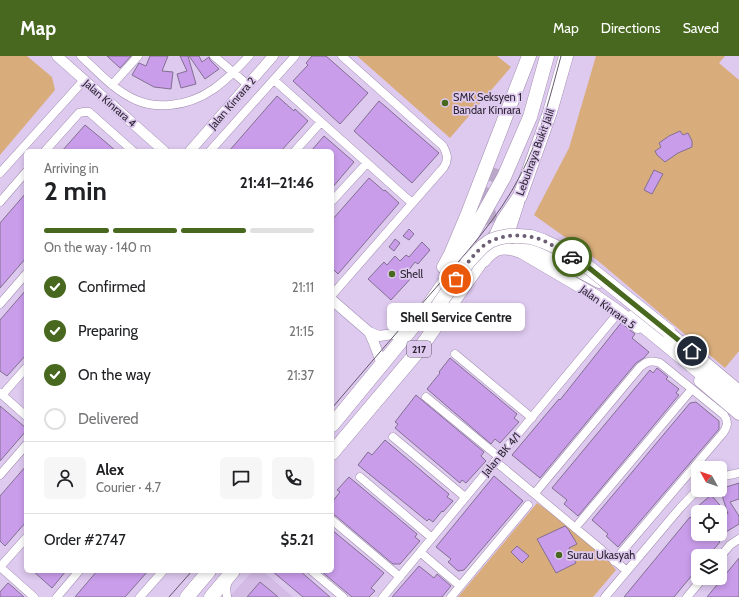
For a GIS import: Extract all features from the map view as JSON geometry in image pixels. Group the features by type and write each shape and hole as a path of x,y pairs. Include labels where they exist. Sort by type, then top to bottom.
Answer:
{"highway":[{"path":"348,406 353,393 432,289 451,254 480,184 529,56"},
{"path":"498,169 542,56"},
{"name":"Lebuhraya Bukit Jalil","path":"334,423 364,388 432,302 448,279 504,177 530,116 547,56"},
{"name":"Lebuhraya Bukit Jalil","path":"334,451 419,350 486,254 503,221 520,196 550,112 566,56"},
{"path":"550,112 576,56"},
{"path":"364,388 383,374 429,319 468,262 482,247 498,238 508,236 531,237 556,247 588,267 668,331"},
{"path":"633,317 739,404"},
{"path":"187,597 207,573"},
{"path":"211,597 231,574"}],"main road":[{"name":"Jalan Kinrara 5","path":"520,196 516,213 510,228 514,236 605,285 668,331 739,391"},
{"name":"Jalan Kinrara 5","path":"468,280 494,251 510,248 521,252 572,281 619,312 739,414"}],"street":[{"name":"Jalan Kinrara 4","path":"57,56 162,149"},
{"path":"81,56 112,85 124,94 136,100 161,106 185,103 207,94 234,73 248,56"},
{"path":"112,85 138,56"},
{"path":"214,56 248,85"},
{"name":"Jalan Kinrara 2","path":"192,149 273,56"},
{"path":"212,149 295,56"},
{"path":"334,293 447,163 448,154 443,146 342,56"},
{"path":"0,173 84,80"},
{"path":"274,80 412,203"},
{"path":"47,149 78,113 84,112 89,112 131,149"},
{"path":"297,149 321,122"},
{"path":"334,200 367,163"},
{"path":"0,202 24,174"},
{"path":"0,304 24,276"},
{"path":"334,302 368,332 380,359"},
{"name":"Jalan BK 4/1","path":"383,597 619,312"},
{"path":"368,332 379,336 400,333"},
{"path":"455,354 532,418"},
{"path":"535,493 640,367 649,361 660,363 724,415 727,423 726,429 723,433 614,561"},
{"path":"24,370 1,394 24,414"},
{"path":"576,528 692,389"},
{"path":"426,397 535,493 627,571"},
{"path":"393,437 466,497"},
{"path":"0,475 24,447"},
{"path":"727,476 739,473"},
{"path":"360,477 432,538"},
{"path":"605,597 691,496"},
{"path":"451,597 528,505"},
{"path":"334,522 400,577"},
{"path":"727,549 739,539"},
{"path":"24,540 0,567 34,597"},
{"path":"420,552 460,586"},
{"path":"57,597 77,573"},
{"path":"140,597 161,573"},
{"path":"314,573 343,597"},
{"path":"226,597 226,588 231,574"},
{"path":"687,597 697,585"}],"shaded area":[{"path":"0,56 27,56 52,77 55,90 0,155"},
{"name":"SMK Seksyen 1 Bandar Kinrara","path":"357,56 497,56 511,67 450,138"},
{"path":"596,56 725,56 719,63 739,80 739,351 725,368 597,260 534,215 569,148"},
{"path":"537,503 594,543 616,570 593,597 458,597"},
{"path":"251,573 265,573 293,597 229,597"}],"building":[{"path":"107,56 131,56 120,68"},
{"path":"150,56 168,56 162,71 173,72 171,89 154,87 132,75 139,63 146,66"},
{"path":"180,56 188,56 196,84 181,88 177,74 187,71"},
{"path":"189,56 199,56 202,62 209,57 219,69 205,79"},
{"path":"312,56 326,56 368,93 340,124 293,81 308,65 306,63"},
{"path":"277,96 308,121 283,149 231,149"},
{"path":"379,101 439,153 412,183 354,131"},
{"path":"85,125 114,149 64,149"},
{"path":"680,131 683,135 688,133 692,141 692,147 678,153 665,162 657,155 655,151 661,147 659,143"},
{"path":"324,136 354,162 334,186 334,149 313,149"},
{"path":"654,170 663,174 652,194 644,190"},
{"path":"369,178 399,203 338,274 334,270 334,218"},
{"path":"24,195 24,260 0,288 0,223"},
{"path":"409,229 414,234 409,240 403,236"},
{"path":"395,239 400,243 394,251 389,247"},
{"name":"Shell","path":"422,242 430,250 418,264 415,262 408,271 413,276 391,300 368,279 384,262 387,265 395,256 400,261 406,255 409,257"},
{"path":"24,292 24,357 7,376 0,371 0,320"},
{"path":"621,323 635,334 632,338 649,352 644,358 636,363 540,478 512,455 559,399 560,400"},
{"path":"450,358 517,414 514,418 519,422 500,443 495,439 491,444 427,389"},
{"path":"657,368 668,377 666,379 679,389 676,393 679,395 578,516 564,504 567,500 552,488 650,370 653,373"},
{"path":"416,395 484,452 481,456 486,461 466,483 462,480 460,483 395,428 398,424 395,422"},
{"path":"696,402 719,421 719,429 618,547 606,536 608,534 592,520 690,403"},
{"path":"0,406 24,426 24,433 0,461"},
{"path":"385,440 449,494 447,497 453,501 433,522 429,519 427,521 358,465 368,452 372,455"},
{"path":"24,468 24,524 5,546 0,541 0,496"},
{"path":"494,476 523,501 464,570 458,571 448,562 451,559 436,547"},
{"path":"349,477 417,534 415,537 420,541 400,564 393,564 334,515 334,500 340,492 337,490"},
{"path":"739,483 739,499 730,502 739,516 739,524 727,531 727,505 725,505 723,497 727,497 727,487"},
{"path":"709,497 713,497 720,505 699,505"},
{"path":"690,517 691,541 720,542 714,549 691,549 691,576 674,597 624,597"},
{"name":"Surau Ukasyah","path":"565,526 577,544 569,548 576,563 556,573 537,539"},
{"path":"334,532 384,573 371,588 375,591 369,597 352,597 323,573 334,573"},
{"path":"517,546 529,556 522,563 511,552"},
{"path":"739,558 739,597 707,597 717,585 727,585 727,573"},
{"path":"419,566 434,578 437,574 451,586 442,597 392,597"},
{"path":"35,573 64,573 52,588"},
{"path":"95,573 146,573 125,597 75,597"},
{"path":"274,573 302,573 330,597 303,597"},
{"path":"260,582 271,591 278,597 247,597"},
{"path":"8,583 24,597 0,597 0,592"}],"tunnel":[{"path":"498,169 489,194 488,210 496,232 504,239"}],"tram line":[{"path":"334,406 468,250 491,222 511,192 533,147 544,117 561,56"},
{"path":"169,597 190,573"}],"way so far":[{"path":"456,279 474,254 482,247 498,238 508,236 531,237 556,247 572,257"}],"place":[{"name":"SMK Seksyen 1 Bandar Kinrara","path":"445,103"},
{"name":"Shell","path":"392,274"},
{"name":"Shell Service Centre","path":"456,279"},
{"name":"Surau Ukasyah","path":"559,555"}],"route":[{"path":"572,257 588,267 692,351"}]}
